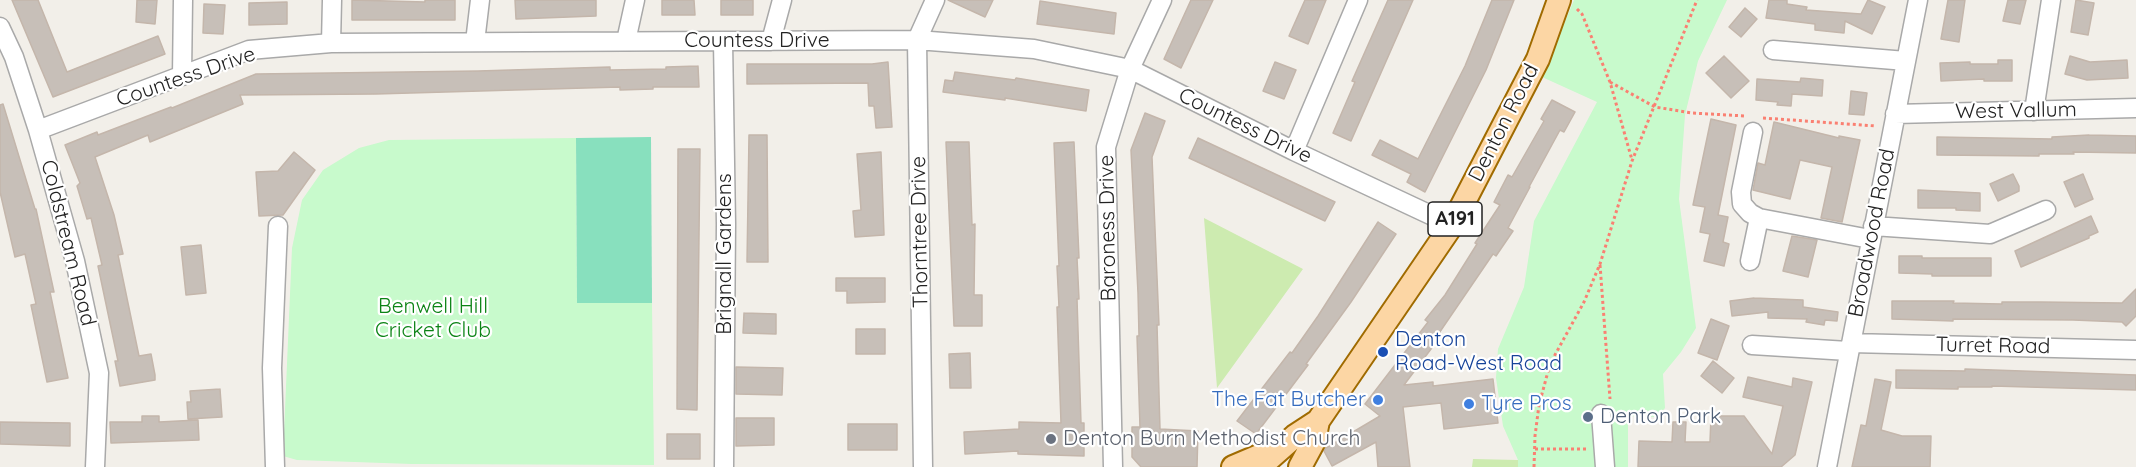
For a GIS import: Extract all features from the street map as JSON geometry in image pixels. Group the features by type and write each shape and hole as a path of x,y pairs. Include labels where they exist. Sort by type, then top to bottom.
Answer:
{"main road":[{"name":"Denton Road","path":"1260,467 1283,446 1318,421 1452,225 1569,1"},
{"name":"Denton Road","path":"1305,463 1314,441 1318,421"},
{"path":"1233,467 1283,446"}],"street":[{"path":"182,76 183,0"},
{"path":"331,43 332,0"},
{"path":"476,42 480,0"},
{"path":"626,41 635,0"},
{"path":"771,41 783,0"},
{"name":"Thorntree Drive","path":"923,467 917,40 935,0"},
{"name":"Baroness Drive","path":"1113,467 1106,147 1130,69 1162,0"},
{"path":"1294,151 1358,0"},
{"name":"Broadwood Road","path":"1827,467 1918,0"},
{"path":"2034,111 2051,0"},
{"name":"Coldstream Road","path":"0,27 14,57 38,130 75,261 99,373 95,467"},
{"name":"Countess Drive","path":"38,130 249,50 331,43 917,40 1034,49 1130,69 1294,151 1452,225"},
{"name":"Brignall Gardens","path":"723,41 726,224 724,467"},
{"path":"1773,50 1906,61"},
{"name":"West Vallum","path":"1894,121 2034,111 2136,108"},
{"path":"1756,122 1741,192 1742,204 1750,213 1759,218 1872,233 1990,234 2046,210"},
{"path":"1750,261 1759,218"},
{"path":"275,467 272,368 278,226"},
{"name":"Turret Road","path":"1752,345 2136,350"},
{"path":"1604,458 1606,409"}],"path":[{"path":"1534,467 1539,405 1550,364 1584,302 1600,264 1632,161 1697,0"},
{"path":"1569,1 1582,14 1610,82 1632,161"},
{"path":"1610,82 1655,107 1756,122 1894,121"},
{"path":"1600,264 1606,409"},
{"path":"1535,449 1604,458"}],"green space":[{"path":"1574,0 1727,0 1698,61 1685,115 1679,199 1696,328 1681,352 1663,374 1665,408 1657,417 1628,416 1628,467 1518,467 1518,460 1503,426 1496,378 1498,349 1524,287 1534,221 1597,102 1542,77"},
{"path":"651,137 652,303 577,303 576,138"},
{"name":"Benwell Hill Cricket Club","path":"576,138 577,303 652,303 654,465 412,464 297,460 283,456 292,248 302,200 323,170 359,148 389,140"},
{"path":"1204,218 1303,269 1217,388"},
{"path":"1473,459 1518,460 1518,467 1472,467"}],"building":[{"path":"12,0 38,0 67,72 158,36 165,54 53,97"},
{"path":"137,0 157,0 155,24 136,22"},
{"path":"352,0 425,2 425,0 455,0 455,20 352,20"},
{"path":"515,0 596,0 596,16 516,19"},
{"path":"662,0 694,0 695,15 662,15"},
{"path":"721,0 753,0 753,15 721,15"},
{"path":"948,0 993,0 985,17"},
{"path":"1191,0 1213,0 1181,68 1164,59"},
{"path":"1305,0 1326,0 1308,44 1289,36"},
{"path":"1388,0 1413,0 1351,141 1333,133 1355,82 1352,81"},
{"path":"1492,0 1514,0 1486,70 1425,192 1407,182 1411,174 1372,155 1380,140 1418,159 1465,66"},
{"path":"1769,0 1787,0 1787,4 1807,7 1806,10 1861,14 1868,0 1885,7 1872,34 1845,21 1844,33 1815,30 1815,24 1766,18"},
{"path":"1948,0 1965,0 1959,42 1941,39"},
{"path":"2008,0 2026,0 2020,24 2003,21"},
{"path":"2076,0 2094,3 2088,35 2071,32"},
{"path":"1040,1 1116,13 1114,34 1037,24"},
{"path":"287,2 287,24 249,25 249,3"},
{"path":"204,4 225,5 223,34 203,33"},
{"path":"1745,8 1757,19 1741,37 1729,27"},
{"path":"1724,56 1749,81 1731,98 1706,73"},
{"path":"2070,56 2090,62 2127,60 2128,78 2087,80 2065,74"},
{"path":"1998,60 2012,60 2012,81 1984,81 1984,79 1941,81 1940,63 1998,64"},
{"path":"888,62 892,127 876,128 874,106 869,106 868,83 747,84 747,64"},
{"path":"1275,62 1296,70 1284,99 1263,91"},
{"path":"698,66 699,87 240,95 243,104 150,142 148,135 95,157 114,215 123,254 118,255 139,356 151,354 155,375 155,380 120,386 115,361 118,361 98,266 102,265 91,218 87,219 77,186 80,183 65,145 97,132 98,135 172,108 256,74 610,67 610,70 666,69 666,67"},
{"path":"955,72 1015,80 1016,78 1089,90 1086,111 1005,98 1005,100 943,92 945,80 953,81"},
{"path":"1801,78 1823,80 1822,96 1792,94 1791,106 1756,100 1757,79 1800,82"},
{"path":"1851,91 1867,93 1864,115 1849,114"},
{"path":"1552,100 1575,112 1564,132 1560,130 1529,187 1508,228 1513,231 1496,256 1493,254 1435,339 1437,341 1404,385 1433,382 1433,386 1493,379 1498,423 1444,429 1441,403 1403,407 1410,467 1378,467 1376,442 1332,466 1324,451 1326,448 1380,416 1365,404 1428,322 1425,320 1445,295 1477,244 1475,243 1500,205 1494,202 1508,175 1512,177 1544,121 1541,119"},
{"path":"3,104 36,209 54,292 50,292 68,378 47,382 31,305 36,304 25,254 15,257 0,192 0,105"},
{"path":"1145,113 1165,121 1152,157 1159,325 1157,325 1160,429 1198,431 1197,467 1141,467 1132,457 1132,427 1140,427 1138,293 1131,150"},
{"path":"1711,119 1736,125 1718,215 1728,217 1723,242 1729,244 1724,266 1704,261 1710,234 1700,232 1705,207 1693,205"},
{"path":"1774,122 1839,138 1839,136 1860,140 1842,222 1821,218 1832,167 1800,160 1790,199 1753,190 1758,163 1765,165"},
{"path":"749,135 767,135 768,262 747,262"},
{"path":"2136,136 2136,153 2073,152 2074,154 2039,154 2039,156 1937,155 1937,137 2052,139 2052,137"},
{"path":"1198,138 1335,202 1325,221 1189,158"},
{"path":"946,142 969,142 972,225 975,224 974,295 982,295 982,326 954,326"},
{"path":"1074,142 1079,258 1077,258 1079,299 1077,299 1084,456 1018,454 1018,451 965,454 964,432 1019,429 1019,422 1061,423 1057,307 1059,307 1057,266 1059,266 1054,143"},
{"path":"678,149 700,149 697,410 677,409"},
{"path":"294,152 315,170 283,215 259,216 256,172 278,171"},
{"path":"881,152 884,235 855,237 853,211 861,210 857,154"},
{"path":"2013,174 2019,191 1998,201 1990,184"},
{"path":"2083,174 2093,199 2075,207 2064,182"},
{"path":"1918,190 1980,193 1980,211 1956,210 1956,208 1918,208"},
{"path":"2091,216 2098,232 2021,267 2015,251"},
{"path":"1378,222 1396,234 1306,364 1308,365 1256,434 1237,421 1290,352 1292,353"},
{"path":"1792,236 1817,240 1808,277 1783,271"},
{"path":"201,245 206,293 186,295 181,247"},
{"path":"1899,256 1991,258 1991,276 1932,276 1932,274 1899,273"},
{"path":"836,278 885,278 885,302 847,303 847,291 836,291"},
{"path":"2136,289 2136,316 2126,326 2122,322 2073,320 1892,319 1892,301 2002,304 2002,302 2122,303"},
{"path":"1754,298 1803,300 1803,307 1838,312 1837,321 1825,320 1824,325 1806,322 1807,319 1768,318 1768,312 1732,316 1730,301"},
{"path":"744,313 776,314 776,334 743,333"},
{"path":"1711,319 1729,326 1717,360 1698,353"},
{"path":"856,329 885,329 885,354 856,354"},
{"path":"970,353 971,388 950,388 949,354"},
{"path":"1713,361 1734,378 1722,393 1701,376"},
{"path":"736,367 783,368 782,395 736,394"},
{"path":"1965,369 2136,375 2136,390 1992,386 1958,387 1958,389 1896,388 1896,370 1965,371"},
{"path":"1748,377 1792,387 1793,378 1812,382 1795,455 1781,467 1638,467 1639,441 1672,442 1673,422 1686,422 1685,442 1710,442 1711,416 1744,416 1772,454 1783,406 1743,397"},
{"path":"1875,379 1891,382 1881,430 1902,436 1931,436 1930,467 1852,467 1861,425 1866,426"},
{"path":"220,389 222,417 188,419 187,402 191,402 190,391"},
{"path":"142,416 159,416 159,422 198,420 199,440 111,443 110,422 142,422"},
{"path":"736,418 774,418 774,445 736,446"},
{"path":"0,422 70,423 70,446 0,444"},
{"path":"848,424 897,424 897,450 848,450"},
{"path":"667,434 700,434 700,459 667,459"}],"place":[{"name":"Denton Road-West Road","path":"1383,352"},
{"name":"The Fat Butcher","path":"1378,400"},
{"name":"Tyre Pros","path":"1469,404"},
{"name":"Denton Park","path":"1588,417"},
{"name":"Denton Burn Methodist Church","path":"1051,439"}]}
